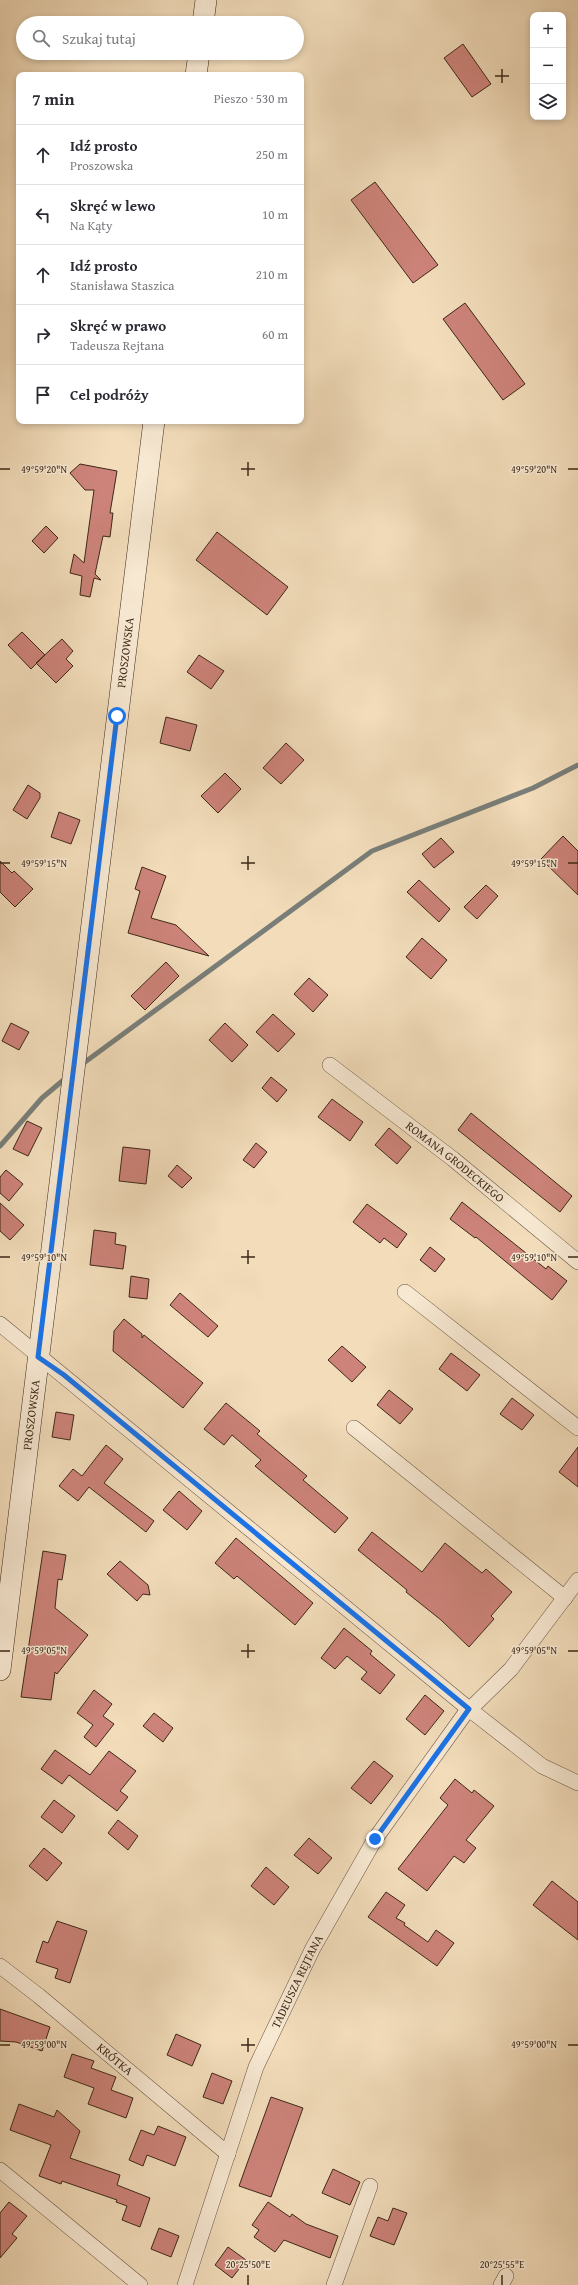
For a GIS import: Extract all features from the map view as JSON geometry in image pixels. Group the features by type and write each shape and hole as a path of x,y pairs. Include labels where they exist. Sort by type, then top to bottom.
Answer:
{"main road":[{"path":"204,16 206,0"},
{"path":"196,72 198,60"},
{"name":"PROSZOWSKA","path":"0,1670 154,424"}],"street":[{"name":"ROMANA GRODECKIEGO","path":"330,1065 453,1159 578,1262"},
{"path":"405,1292 578,1428"},
{"path":"0,1324 38,1357 64,1375 469,1709 542,1766 578,1783"},
{"path":"354,1428 564,1598"},
{"path":"469,1709 511,1669 578,1580"},
{"name":"TADEUSZA REJTANA","path":"185,2285 256,2067 313,1948 375,1839 469,1709"},
{"name":"KRÓTKA","path":"0,1966 39,1996 228,2154"},
{"path":"0,2170 140,2285"},
{"path":"334,2285 370,2186"}],"building":[{"path":"463,44 491,84 472,97 444,58"},
{"path":"375,182 438,265 413,283 351,200"},
{"path":"465,303 525,384 503,400 443,319"},
{"path":"80,464 117,471 110,513 113,513 110,537 103,536 95,574 101,580 94,578 90,597 80,595 82,576 70,573 74,554 84,563 94,490 85,490 70,473"},
{"path":"46,526 58,538 44,553 32,541"},
{"path":"217,532 288,587 267,615 196,560"},
{"path":"22,632 45,655 31,669 8,645"},
{"path":"62,639 73,651 66,659 73,666 56,683 36,663"},
{"path":"199,655 224,671 211,689 187,672"},
{"path":"166,717 197,725 190,751 160,743"},
{"path":"286,743 304,760 281,784 263,768"},
{"path":"225,773 241,789 218,813 201,796"},
{"path":"28,785 40,793 40,798 27,819 13,810"},
{"path":"59,812 80,820 71,844 51,837"},
{"path":"563,836 578,851 578,895 541,859"},
{"path":"441,838 454,852 434,868 422,854"},
{"path":"0,861 12,873 14,871 33,889 15,907 0,892"},
{"path":"142,867 166,876 151,918 176,925 209,956 128,933 140,891 135,889"},
{"path":"419,880 450,909 439,922 407,892"},
{"path":"486,885 498,896 477,919 464,907"},
{"path":"422,938 447,960 431,979 406,957"},
{"path":"166,962 179,976 145,1010 131,996"},
{"path":"309,978 328,995 313,1012 294,994"},
{"path":"273,1014 295,1034 278,1052 256,1032"},
{"path":"11,1023 29,1032 19,1050 2,1041"},
{"path":"225,1023 248,1045 232,1062 209,1040"},
{"path":"271,1077 287,1090 277,1102 262,1088"},
{"path":"332,1099 363,1122 350,1141 318,1117"},
{"path":"471,1113 572,1196 560,1212 458,1130"},
{"path":"27,1121 42,1128 28,1156 13,1149"},
{"path":"389,1128 411,1147 397,1164 375,1145"},
{"path":"256,1143 267,1152 254,1168 243,1160"},
{"path":"123,1147 150,1150 146,1184 119,1181"},
{"path":"177,1165 192,1178 182,1188 168,1176"},
{"path":"6,1170 23,1184 9,1201 0,1193 0,1177"},
{"path":"462,1202 546,1269 548,1266 567,1281 552,1300 476,1237 475,1238 450,1219"},
{"path":"0,1203 24,1225 10,1240 0,1231"},
{"path":"367,1204 407,1234 397,1248 384,1238 380,1243 353,1222"},
{"path":"94,1230 116,1233 115,1244 126,1246 123,1269 90,1265"},
{"path":"430,1247 445,1259 435,1272 420,1260"},
{"path":"131,1276 149,1279 147,1299 129,1297"},
{"path":"180,1293 218,1326 208,1337 170,1305"},
{"path":"124,1319 142,1334 142,1338 144,1335 203,1383 183,1408 113,1351 114,1331"},
{"path":"342,1346 366,1367 352,1382 328,1360"},
{"path":"451,1353 480,1375 467,1391 439,1369"},
{"path":"389,1390 413,1409 400,1424 377,1405"},
{"path":"512,1398 534,1415 522,1430 500,1414"},
{"path":"226,1403 260,1431 257,1434 307,1476 303,1480 348,1518 335,1533 255,1466 261,1460 232,1435 224,1445 204,1429"},
{"path":"56,1412 74,1415 70,1440 52,1437"},
{"path":"106,1445 123,1459 104,1483 154,1521 146,1532 89,1487 78,1501 59,1486 73,1469 82,1476"},
{"path":"578,1447 578,1487 559,1472"},
{"path":"179,1491 202,1511 187,1530 163,1510"},
{"path":"372,1532 422,1572 445,1543 482,1573 486,1569 512,1592 491,1616 494,1619 469,1647 441,1620 406,1592 407,1590 358,1550"},
{"path":"236,1538 313,1603 295,1625 237,1576 234,1579 215,1563"},
{"path":"43,1551 66,1555 62,1580 58,1579 55,1608 88,1635 57,1674 55,1672 51,1700 21,1697"},
{"path":"120,1561 148,1585 150,1595 143,1594 137,1601 107,1574"},
{"path":"344,1628 372,1651 370,1654 395,1675 380,1694 361,1679 367,1672 347,1656 335,1669 321,1658"},
{"path":"94,1690 112,1704 103,1716 114,1724 96,1747 84,1737 93,1725 77,1713"},
{"path":"425,1695 444,1711 425,1735 406,1719"},
{"path":"154,1713 173,1728 163,1742 143,1726"},
{"path":"55,1750 90,1775 109,1751 136,1771 120,1791 128,1797 117,1811 69,1775 62,1784 41,1769"},
{"path":"374,1761 393,1776 371,1804 351,1788"},
{"path":"455,1779 472,1793 474,1790 494,1806 466,1840 476,1848 464,1863 454,1856 427,1891 398,1869 448,1805 440,1798"},
{"path":"54,1800 75,1816 62,1833 41,1817"},
{"path":"118,1820 138,1836 128,1850 108,1833"},
{"path":"309,1838 332,1858 318,1874 294,1855"},
{"path":"44,1848 62,1863 47,1881 29,1866"},
{"path":"266,1867 289,1887 274,1905 251,1886"},
{"path":"552,1881 578,1902 578,1940 533,1905"},
{"path":"386,1892 405,1905 396,1918 405,1923 404,1925 428,1942 436,1930 454,1943 437,1966 368,1917"},
{"path":"57,1921 87,1931 70,1983 55,1978 58,1969 36,1962 43,1941 48,1943"},
{"path":"0,2009 50,2027 42,2051 16,2042 0,2041"},
{"path":"176,2034 201,2045 192,2066 167,2055"},
{"path":"72,2054 94,2061 91,2068 116,2077 111,2090 133,2098 126,2118 88,2104 94,2088 64,2077"},
{"path":"212,2073 232,2081 223,2104 203,2097"},
{"path":"271,2097 303,2108 271,2197 239,2186"},
{"path":"19,2104 54,2117 57,2110 80,2131 70,2158 120,2175 117,2185 150,2198 140,2227 122,2220 127,2206 116,2202 117,2200 62,2181 61,2184 39,2176 51,2145 10,2130"},
{"path":"158,2126 186,2137 175,2166 147,2155 143,2166 129,2160 141,2130 154,2135"},
{"path":"333,2169 360,2182 350,2205 322,2193"},
{"path":"9,2202 27,2216 12,2234 17,2238 0,2258 0,2213"},
{"path":"268,2202 290,2217 292,2214 306,2224 338,2236 330,2258 284,2240 275,2252 254,2237 259,2230 252,2225"},
{"path":"393,2208 407,2213 394,2245 370,2236 378,2217 388,2221"},
{"path":"159,2228 179,2236 171,2257 151,2249"},
{"path":"228,2247 246,2260 232,2278 215,2265"}],"waterway":[{"path":"81,1065 372,851 533,788 578,765"},
{"path":"0,1146 42,1098 67,1077"}],"route":[{"path":"117,716 38,1357 64,1375 469,1709 375,1839"}]}
